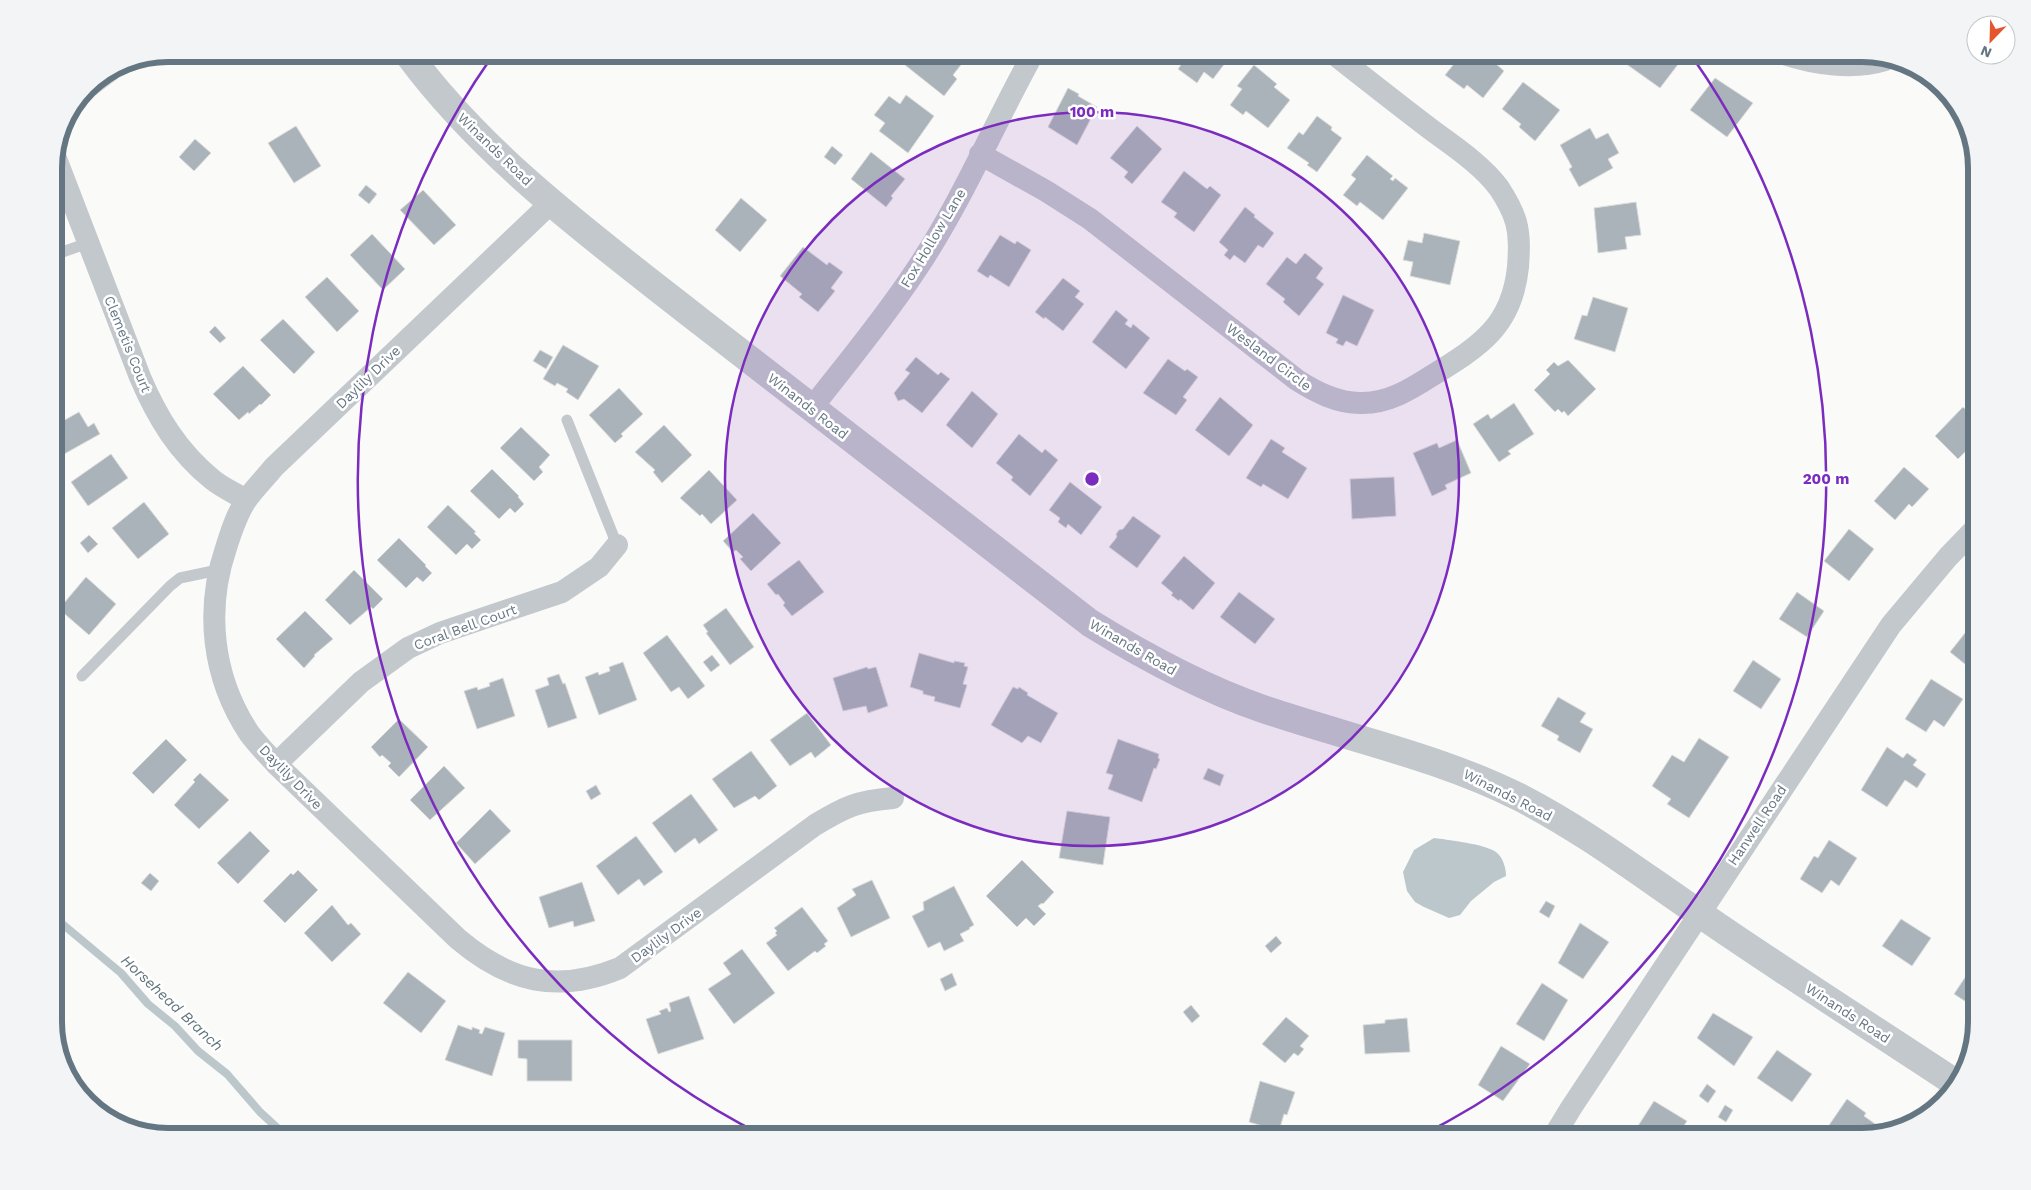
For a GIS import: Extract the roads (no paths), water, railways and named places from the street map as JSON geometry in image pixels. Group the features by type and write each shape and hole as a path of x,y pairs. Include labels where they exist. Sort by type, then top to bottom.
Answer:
{"street":[{"name":"Winands Road","path":"415,62 456,113 505,162 619,258 1090,623 1138,653 1194,681 1262,709 1393,747 1454,768 1521,799 1600,844 1699,914 1950,1080"},
{"name":"Fox Hollow Lane","path":"811,408 856,352 914,274 952,210 1029,62"},
{"name":"Wesland Circle","path":"980,154 1046,191 1090,219 1297,380 1317,393 1339,400 1360,403 1382,401 1406,393 1462,358 1487,338 1508,309 1516,280 1519,249 1516,222 1499,188 1469,159 1344,62"},
{"path":"1818,62 1852,65 1868,62"},
{"name":"Clemetis Court","path":"63,177 154,410 171,437 193,462 214,481 246,500"},
{"name":"Daylily Drive","path":"552,202 274,467 246,500 230,533 218,570 213,600 214,636 222,674 233,703 249,733 276,764 458,939 480,958 504,970 531,980 563,982 597,978 620,968 815,825 841,809 865,800 892,798"},
{"name":"Hanwell Road","path":"1559,1128 1891,625 1948,557 1968,536"},
{"name":"Coral Bell Court","path":"276,764 361,682 408,648 440,633 562,592 583,580 600,567 617,545"}],"lane":[{"path":"63,252 88,243"},
{"path":"567,420 617,545"},
{"path":"82,676 180,578 218,570"}],"waterway":[{"name":"Horsehead Branch","path":"63,925 121,973 148,1004 175,1026 198,1051 227,1074 260,1112 277,1128"}]}
